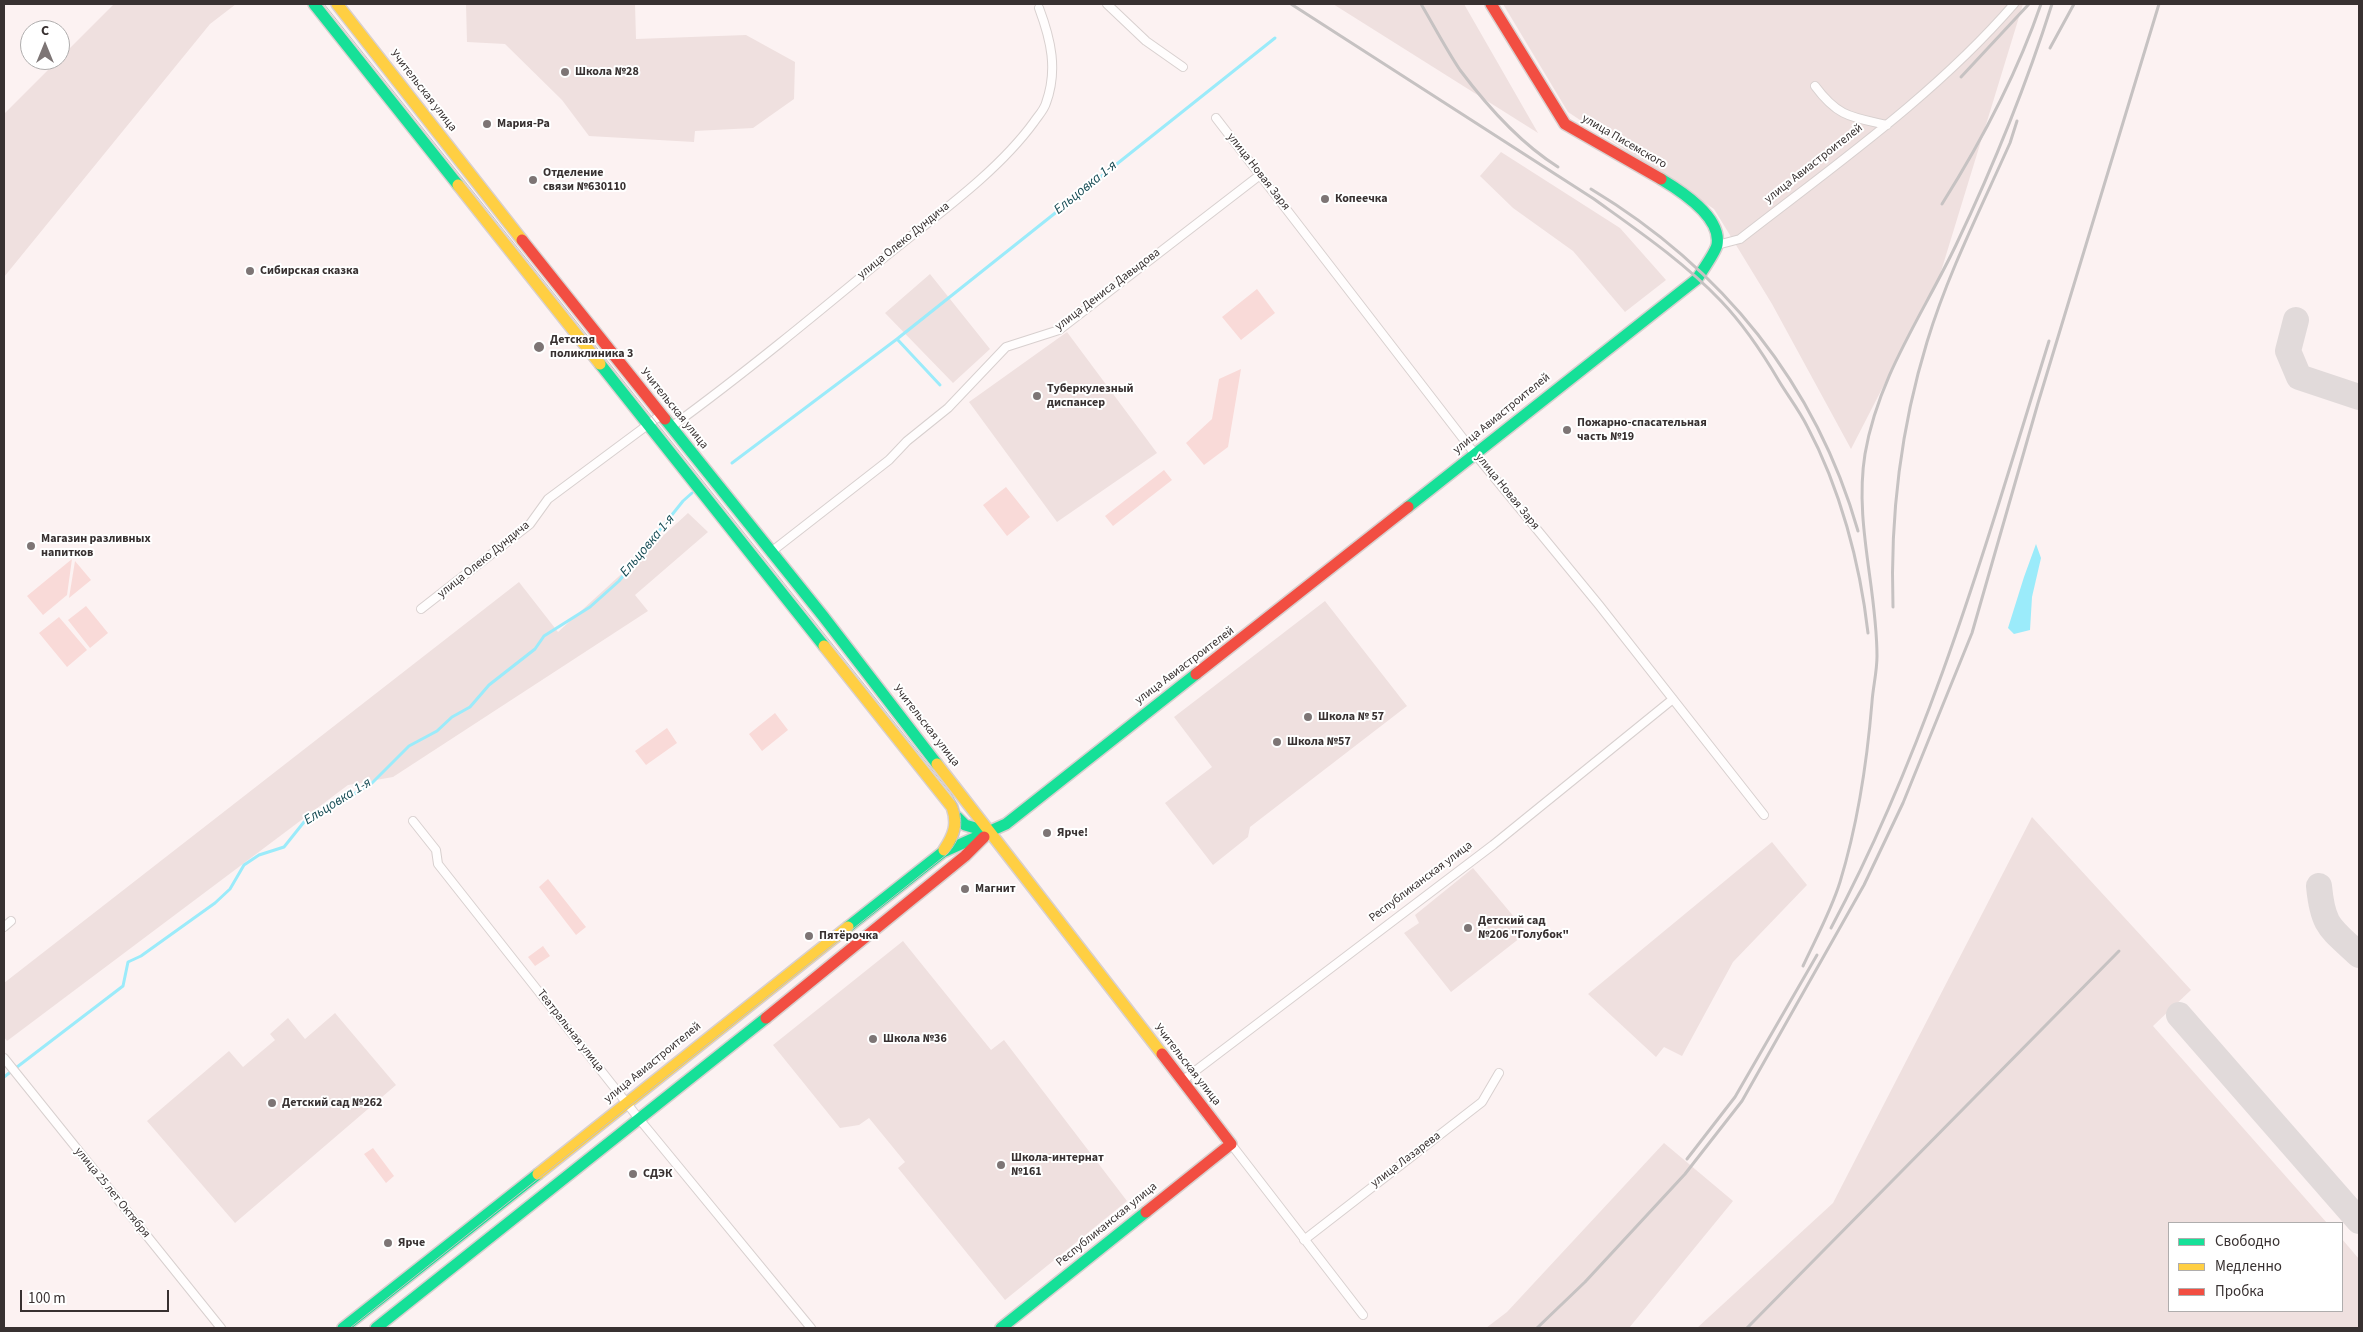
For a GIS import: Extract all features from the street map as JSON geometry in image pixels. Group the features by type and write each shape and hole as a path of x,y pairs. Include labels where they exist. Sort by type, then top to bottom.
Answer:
{"main road":[{"path":"314,4 952,807 957,817 965,825 988,832"},
{"name":"Учительская улица","path":"337,4 980,818 988,832 1231,1144"},
{"name":"улица Писемского","path":"1492,4 1565,124 1679,190 1708,216 1715,230 1717,245"},
{"name":"улица Авиастроителей","path":"343,1328 943,852 1006,824 1697,279 1717,245"},
{"path":"943,852 956,835 957,817"},
{"name":"улица Авиастроителей","path":"376,1328 640,1120 965,856 988,832"},
{"name":"Республиканская улица","path":"1001,1328 1231,1144"}],"street":[{"path":"1107,4 1146,41 1183,67"},
{"name":"улица Авиастроителей","path":"1717,245 1740,239 1887,125 1988,33 2014,4"},
{"name":"улица Олеко Дундича","path":"671,427 753,364 917,231 987,173 1020,140 1046,105 1054,74 1051,40 1040,5"},
{"path":"1815,86 1827,103 1848,117 1887,125"},
{"name":"улица Новая Заря","path":"1216,118 1475,454 1764,815"},
{"name":"улица Дениса Давыдова","path":"771,552 888,460 907,441 948,408 1006,347 1059,330 1260,175"},
{"name":"улица Олеко Дундича","path":"421,609 530,524 548,499 661,415"},
{"name":"Республиканская улица","path":"1182,1081 1493,845 1673,699"},
{"name":"Театральная улица","path":"413,821 436,850 438,864 640,1120 811,1328"},
{"path":"4,927 11,921"},
{"name":"улица 25 лет Октября","path":"4,1058 221,1328"},
{"name":"улица Лазарева","path":"1304,1240 1482,1102 1499,1073"},
{"name":"Учительская улица","path":"1231,1144 1363,1316"}],"shaded area":[{"path":"114,4 236,4 210,24 4,277 4,114 48,70 70,70 70,48"},
{"path":"466,4 635,4 636,39 746,35 795,62 794,99 753,128 695,131 694,142 589,136 562,100 505,44 467,42"},
{"path":"1333,4 1464,4 1538,133"},
{"path":"1503,4 2023,4 1939,278 1851,449 1772,304 1714,209 1568,112"},
{"path":"1501,152 1620,228 1666,280 1625,312 1573,251 1513,208 1480,176"},
{"path":"930,274 990,349 953,383 885,313"},
{"path":"1257,289 1275,313 1241,340 1222,317"},
{"path":"1067,332 1157,453 1057,522 969,402"},
{"path":"1241,369 1228,447 1204,465 1186,443 1212,419 1219,379"},
{"path":"1164,470 1172,480 1113,526 1105,516"},
{"path":"1006,487 1030,517 1007,536 983,505"},
{"path":"688,513 708,532 635,595 648,611 393,777 348,785 7,1041 4,1037 4,983 519,582 558,632"},
{"path":"72,559 67,595 43,615 27,596"},
{"path":"75,561 91,580 69,598"},
{"name":"Школа №57","path":"1325,601 1407,706 1250,827 1248,837 1213,865 1165,803 1212,767 1174,717"},
{"path":"86,606 108,633 90,648 68,620"},
{"path":"59,617 87,650 67,667 39,633"},
{"path":"775,713 788,730 762,751 749,734"},
{"path":"667,728 677,743 646,765 635,751"},
{"path":"2032,817 2191,990 2153,1026 2326,1222 2168,1222 2168,1312 2343,1312 2343,1240 2359,1259 2359,1328 1697,1328 1833,1203"},
{"path":"1772,842 1807,885 1733,962 1682,1056 1664,1047 1656,1057 1588,994"},
{"name":"Детский сад №206 \"Голубок\"","path":"1473,868 1525,930 1525,934 1451,992 1404,933 1419,923 1415,915"},
{"path":"548,879 586,927 576,935 539,887"},
{"name":"Школа-интернат №161","path":"903,941 991,1050 1004,1040 1127,1201 1005,1300 898,1168 905,1162 869,1118 859,1125 840,1128 773,1045"},
{"path":"543,946 550,956 535,966 528,957"},
{"name":"Детский сад №262","path":"335,1013 396,1085 235,1223 147,1121 229,1051 243,1067 275,1040 270,1034 288,1018 305,1039"},
{"path":"1664,1143 1733,1201 1629,1328 1486,1328 1507,1312"},
{"path":"373,1148 394,1176 386,1183 364,1154"}],"water":[{"path":"2036,544 2041,558 2032,597 2030,630 2014,634 2008,628"}],"waterway":[{"name":"Ельцовка 1-я","path":"897,339 1275,38"},
{"name":"Ельцовка 1-я","path":"732,463 897,339 940,385"},
{"name":"Ельцовка 1-я","path":"4,1077 123,986 128,962 141,956 215,903 230,889 244,865 259,855 284,847 304,822 344,802 358,791 370,785 409,746 437,731 452,717 470,707 489,685 535,649 544,636 590,607 619,581 683,501 692,493"}],"taxiway":[{"path":"2296,320 2288,351 2299,377 2359,397"},
{"path":"2319,886 2323,911 2330,926 2359,955"},
{"path":"2179,1015 2359,1221"}],"tram line":[{"path":"324,4 952,795 961,818 959,834 946,855 350,1328"}],"railway":[{"path":"1291,4 1594,199 1692,273 1729,310 1745,329 1801,414 1819,450 1847,526 1860,580 1868,633"},
{"path":"1421,4 1460,70 1481,97 1530,147 1558,167"},
{"path":"1961,77 2029,4"},
{"path":"1942,204 1971,156 1997,107 2021,56 2041,4"},
{"path":"1803,966 1828,914 1840,882 1857,815 1867,748 1877,656 1874,605 1862,505 1862,479 1871,426 1880,399 1903,346 1956,245 1996,156 2020,96 2052,4"},
{"path":"2050,48 2074,4"},
{"path":"1537,1328 1585,1282 1685,1174 1742,1101 1864,885 1903,803 1972,633 2038,403 2159,4"},
{"path":"1893,607 1893,540 1899,473 1910,407 1918,374 1935,316 2010,143 2017,121"},
{"path":"1591,189 1638,220 1682,255 1722,293 1758,334 1790,379 1817,427 1840,477 1858,531"},
{"path":"1831,928 1866,858 1927,714 1979,566 2049,341"},
{"path":"1747,1328 2119,951"},
{"path":"1687,1159 1735,1097 1817,955"}],"traffic: fast":[{"path":"314,4 458,185"},
{"path":"1408,507 1697,279 1716,248 1717,235 1707,215 1679,190 1661,179"},
{"path":"600,364 824,646"},
{"path":"665,419 823,616 937,764"},
{"path":"848,927 943,852 1006,824 1196,674"},
{"path":"957,817 965,825 989,832"},
{"path":"376,1328 766,1018"},
{"path":"343,1328 538,1174"},
{"path":"1001,1328 1146,1212"}],"traffic: slow":[{"path":"337,4 522,240"},
{"path":"458,185 600,364"},
{"path":"824,646 952,807 955,824 944,850"},
{"path":"937,764 1162,1054"},
{"path":"538,1174 848,927"}],"traffic: jam":[{"path":"1491,4 1565,124 1661,179"},
{"path":"522,240 665,419"},
{"path":"1196,674 1408,507"},
{"path":"766,1018 965,856 984,837"},
{"path":"1146,1212 1231,1144 1162,1054"}],"place":[{"name":"Школа №28","path":"565,72"},
{"name":"Мария-Ра","path":"487,124"},
{"name":"Отделение связи №630110","path":"533,180"},
{"name":"Копеечка","path":"1325,199"},
{"name":"Сибирская сказка","path":"250,271"},
{"name":"Детская поликлиника 3","path":"539,347"},
{"name":"Туберкулезный диспансер","path":"1037,396"},
{"name":"Пожарно-спасательная часть №19","path":"1567,430"},
{"name":"Магазин разливных напитков","path":"31,546"},
{"name":"Школа № 57","path":"1308,717"},
{"name":"Школа №57","path":"1277,742"},
{"name":"Ярче!","path":"1047,833"},
{"name":"Магнит","path":"965,889"},
{"name":"Детский сад №206 \"Голубок\"","path":"1468,928"},
{"name":"Пятёрочка","path":"809,936"},
{"name":"Школа №36","path":"873,1039"},
{"name":"Детский сад №262","path":"272,1103"},
{"name":"Школа-интернат №161","path":"1001,1165"},
{"name":"СДЭК","path":"633,1174"},
{"name":"Ярче","path":"388,1243"}]}
